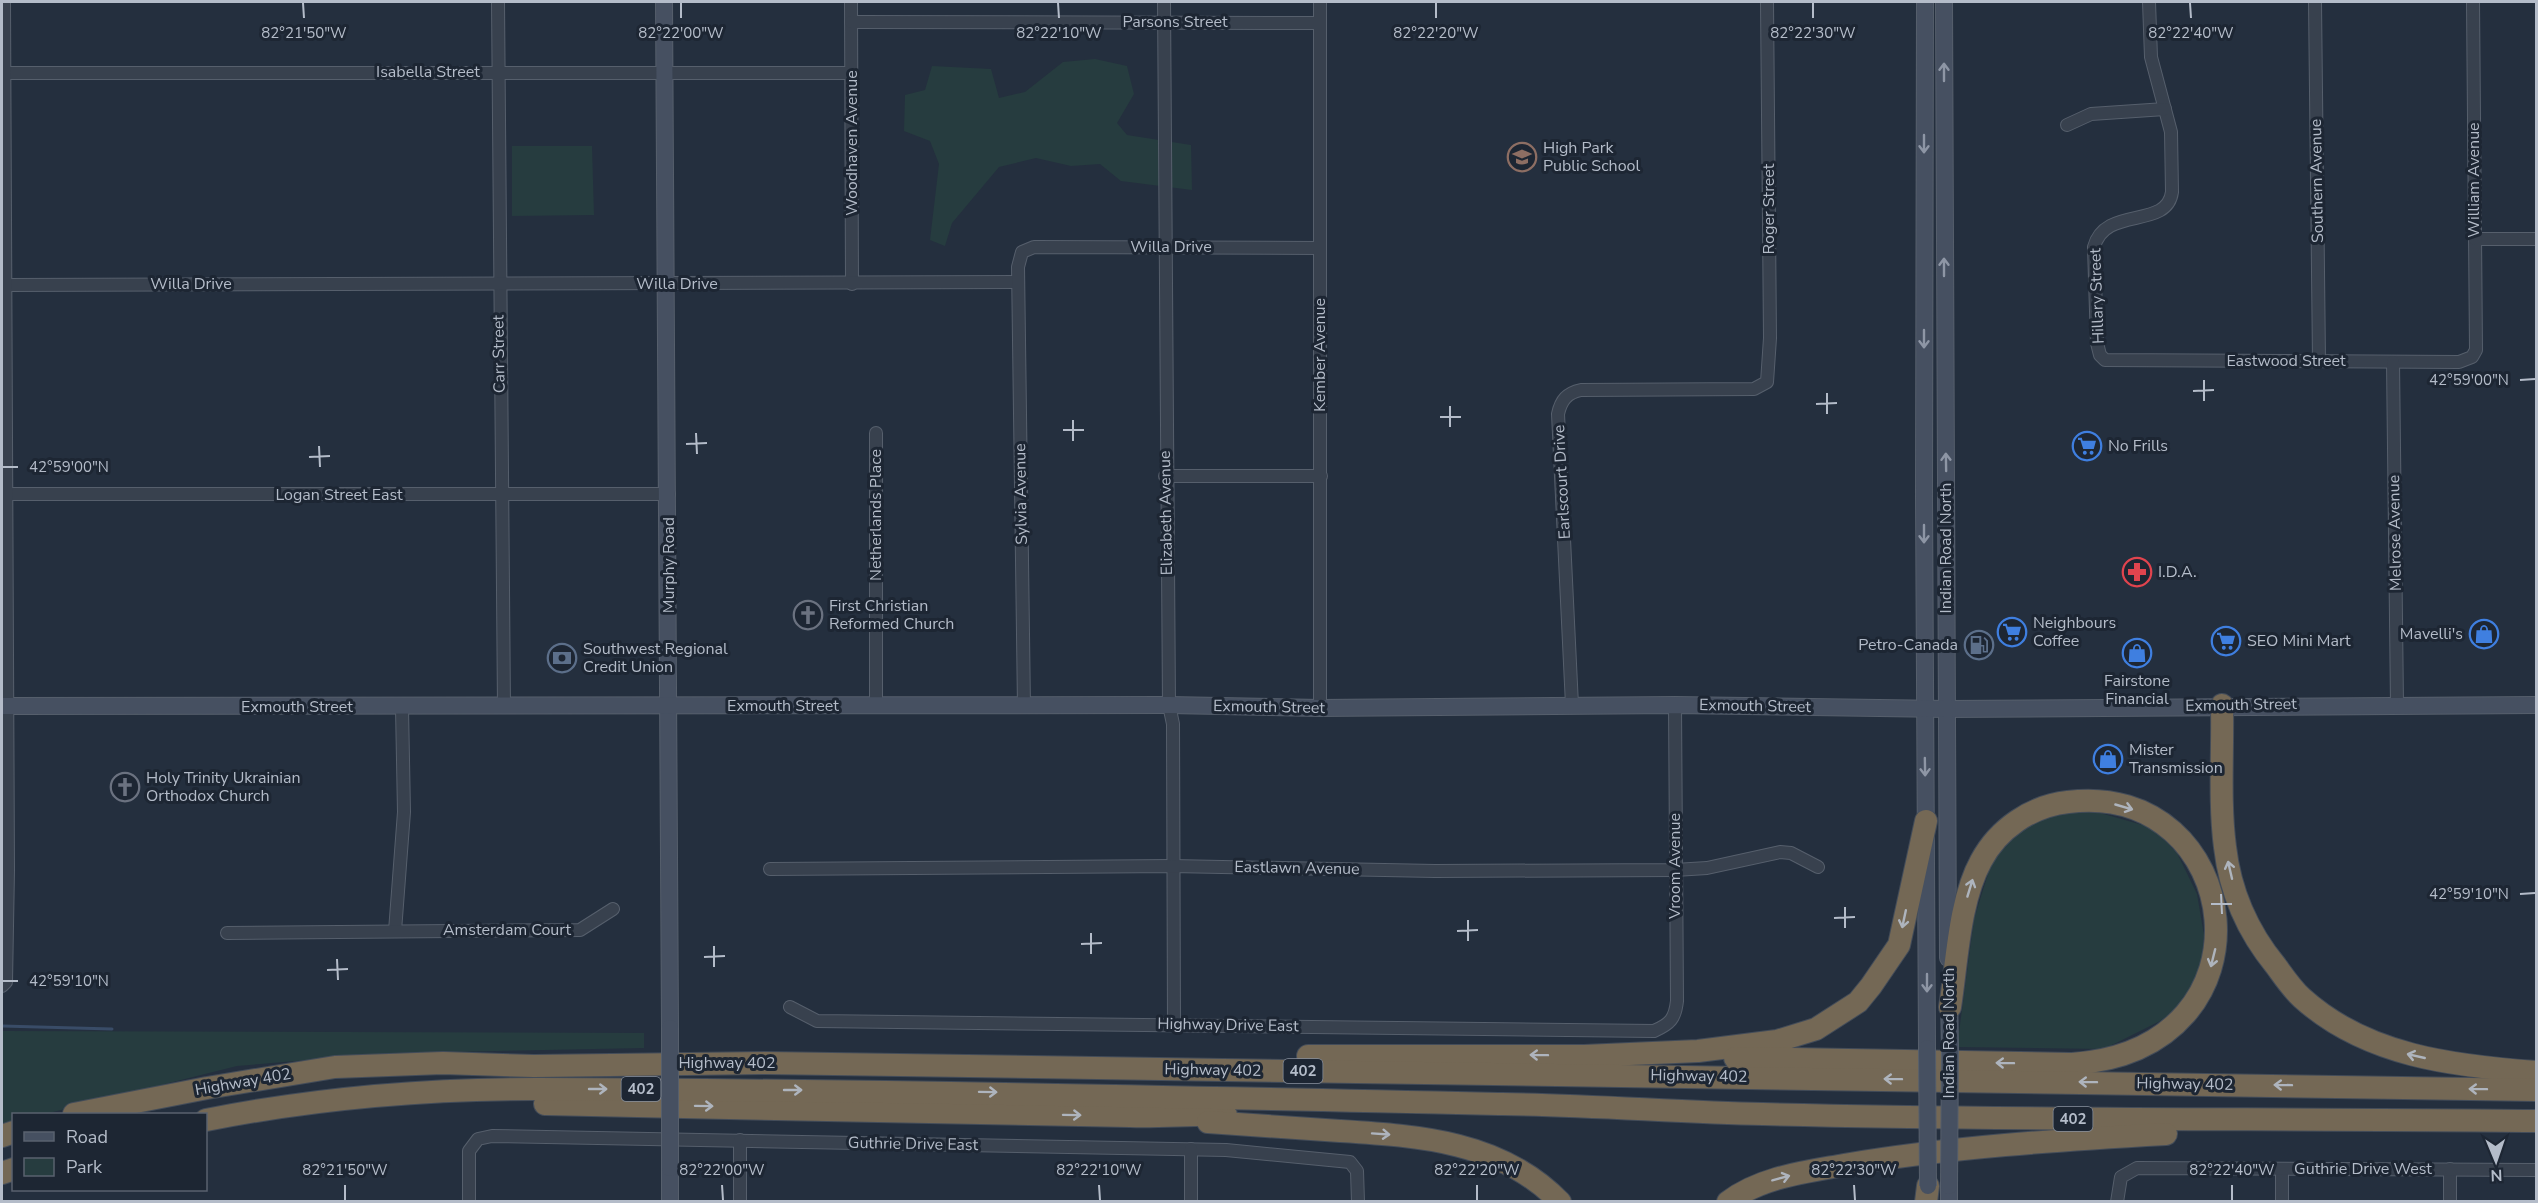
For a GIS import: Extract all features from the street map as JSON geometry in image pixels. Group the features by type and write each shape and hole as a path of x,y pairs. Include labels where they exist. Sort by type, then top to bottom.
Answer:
{"highway":[{"path":"2222,705 2225,846 2238,904 2265,953 2301,998 2341,1027 2412,1056 2482,1067 2536,1072"},
{"path":"765,1063 944,1055 1134,1059 1410,1054 2072,1064 2120,1057 2151,1043 2174,1027 2185,1015 2202,989 2213,959 2217,929 2211,893 2205,875 2185,845 2171,831 2158,821 2124,806 2080,800 2052,805 2028,814 2000,835 1981,860 1974,876 1968,896 1950,1008"},
{"path":"1584,1056 1698,1051 1756,1045 1795,1037 1816,1029 1846,1011 1872,986 1899,945 1926,821"},
{"name":"Highway 402","path":"79,1113 207,1088 335,1067 443,1063 534,1066 765,1063 2536,1090"},
{"name":"Highway 402","path":"207,1120 354,1096 474,1089 1079,1094 1210,1100 1503,1104 1987,1119 2536,1121"},
{"path":"1079,1094 1199,1091 1986,1107 2317,1107 2536,1110"},
{"path":"207,1126 325,1110 446,1103 784,1107 909,1113 1471,1118 2166,1134 2536,1136"},
{"path":"1134,1116 1389,1134 1441,1141 1489,1154 1530,1176 1560,1202"},
{"path":"1728,1202 1746,1191 1777,1179 1878,1160 2038,1142 2166,1134"}],"main road":[{"name":"Murphy Road","path":"664,2 669,494 670,1202"},
{"name":"Indian Road North","path":"1925,2 1924,709 1927,1048 1936,1195"},
{"name":"Indian Road North","path":"1936,1195 1950,1050 1946,709 1944,2"},
{"name":"Exmouth Street","path":"4,706 402,708 1169,705 1320,708 1675,705 1946,709 2222,705 2536,705"}],"street":[{"path":"2,986 6,982 8,882 4,706 8,494 4,2"},
{"name":"Carr Street","path":"498,2 498,283 504,707"},
{"name":"Woodhaven Avenue","path":"851,2 852,284"},
{"name":"Elizabeth Avenue","path":"1164,2 1165,476 1169,705 1173,724 1174,1024"},
{"name":"Kember Avenue","path":"1320,2 1320,708"},
{"name":"Roger Street","path":"1735,389 1760,387 1767,382 1769,373 1767,2"},
{"name":"Hillary Street","path":"2100,355 2094,247 2097,237 2108,225 2159,211 2171,200 2171,132 2151,57 2149,2"},
{"name":"Southern Avenue","path":"2315,2 2319,361"},
{"name":"William Avenue","path":"2472,357 2476,350 2473,2"},
{"name":"Parsons Street","path":"851,22 1320,23"},
{"name":"Isabella Street","path":"5,73 851,73"},
{"path":"2067,125 2091,114 2165,109"},
{"path":"2475,239 2536,238"},
{"name":"Willa Drive","path":"7,285 498,283 667,285 1018,282 1020,258 1027,248 1320,248"},
{"name":"Sylvia Avenue","path":"1018,282 1024,707"},
{"name":"Eastwood Street","path":"2100,355 2105,360 2393,362 2459,362 2472,357"},
{"name":"Melrose Avenue","path":"2393,362 2397,704"},
{"name":"Earlscourt Drive","path":"1572,705 1558,414 1560,404 1569,394 1581,390 1735,389"},
{"name":"Netherlands Place","path":"876,433 876,706"},
{"path":"1165,476 1321,476"},
{"name":"Logan Street East","path":"8,494 501,496 669,494"},
{"name":"Vroom Avenue","path":"1669,1024 1676,1015 1677,1001 1675,705"},
{"path":"395,931 404,812 402,708"},
{"name":"Eastlawn Avenue","path":"770,869 1172,866 1435,871 1675,870 1707,868 1780,852 1791,853 1818,867"},
{"name":"Amsterdam Court","path":"227,933 580,930 613,909"},
{"name":"Highway Drive East","path":"790,1006 817,1021 1654,1031 1669,1024"},
{"name":"Guthrie Drive East","path":"469,1202 469,1151 473,1144 483,1136 1191,1149 1346,1160 1354,1166 1358,1180 1358,1202"},
{"path":"740,1140 740,1202"},
{"path":"1191,1149 1191,1202"},
{"name":"Guthrie Drive West","path":"2117,1202 2121,1177 2136,1168 2536,1170"},
{"path":"2282,1168 2282,1202"},
{"path":"2450,1169 2450,1202"}],"green space":[{"path":"1095,59 1127,66 1134,94 1117,123 1127,135 1191,145 1192,190 1121,181 1100,164 1071,166 1036,158 999,167 952,223 945,246 930,240 939,164 930,141 904,131 905,95 925,90 932,66 991,69 999,98 1025,92 1063,62"},
{"path":"512,146 592,146 594,215 512,216"},
{"path":"2079,807 2153,828 2177,853 2197,894 2204,935 2200,980 2177,1009 2160,1021 2104,1049 1957,1047 1974,919 1992,861 2027,824"},
{"path":"2,1031 644,1033 644,1048 391,1053 237,1066 49,1113 12,1113 12,1123 2,1126"}],"waterway":[{"path":"2,1026 112,1029"}],"place":[{"name":"High Park Public School","path":"1522,157"},
{"name":"No Frills","path":"2087,446"},
{"name":"I.D.A.","path":"2137,572"},
{"name":"First Christian Reformed Church","path":"808,615"},
{"name":"Neighbours Coffee","path":"2012,632"},
{"name":"Mavelli's","path":"2484,634"},
{"name":"SEO Mini Mart","path":"2226,641"},
{"name":"Petro-Canada","path":"1979,645"},
{"name":"Fairstone Financial","path":"2137,653"},
{"name":"Southwest Regional Credit Union","path":"562,658"},
{"name":"Mister Transmission","path":"2108,759"},
{"name":"Holy Trinity Ukrainian Orthodox Church","path":"125,787"}]}
